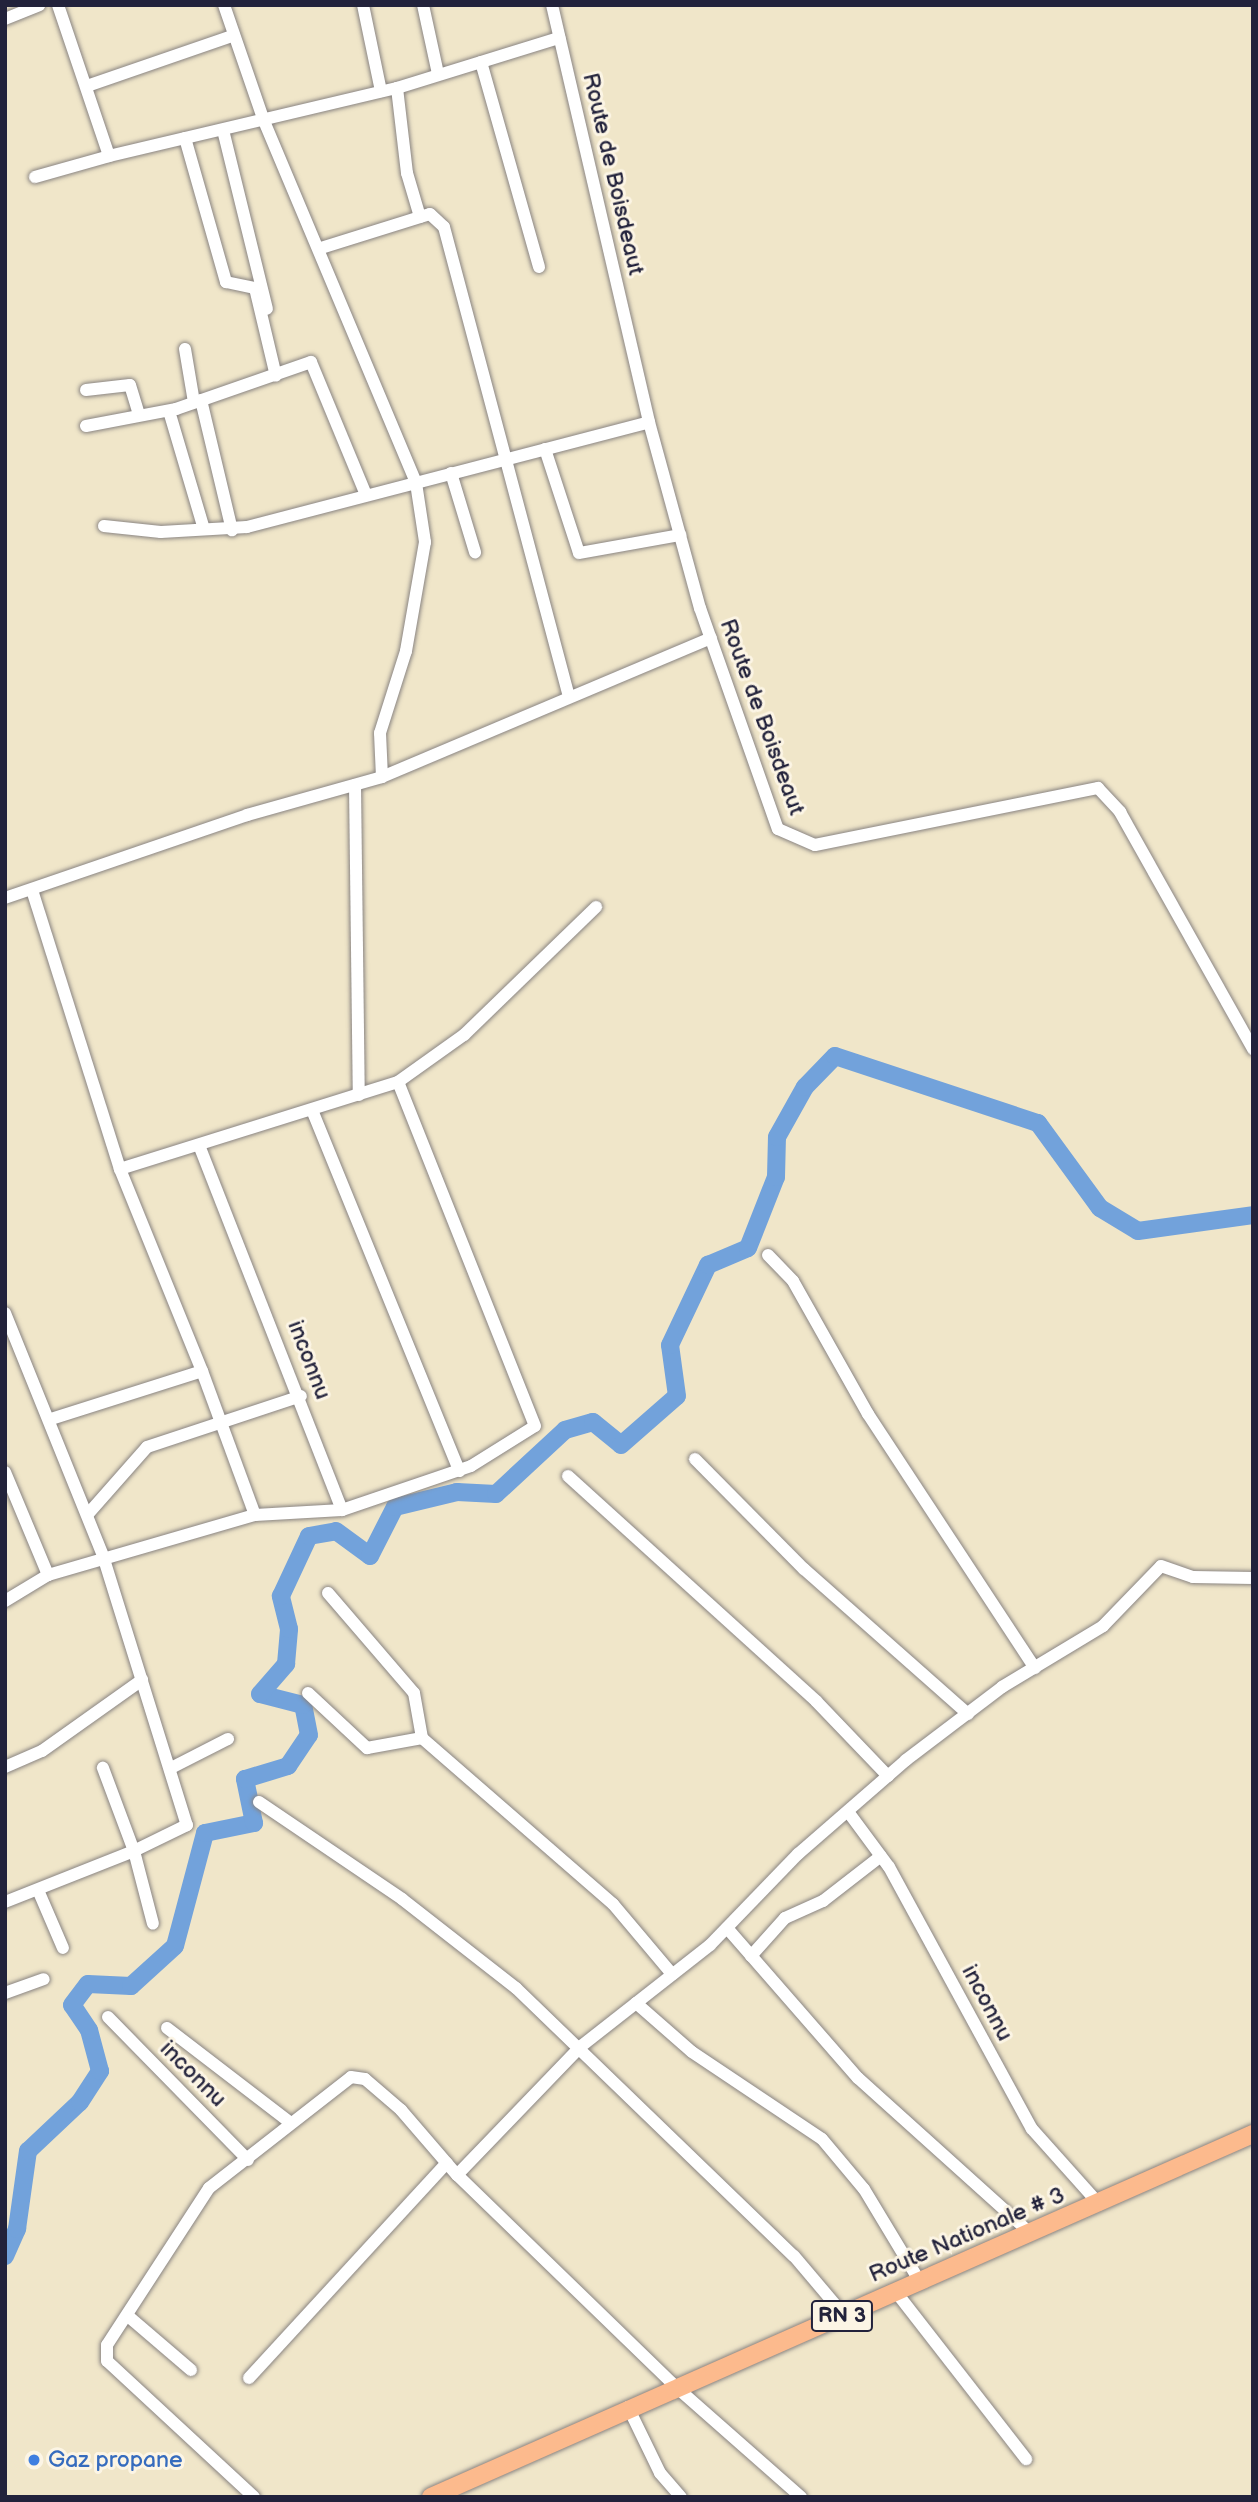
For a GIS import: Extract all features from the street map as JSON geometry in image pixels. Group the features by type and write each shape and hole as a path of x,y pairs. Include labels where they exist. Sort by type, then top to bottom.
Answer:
{"main road":[{"name":"Route Nationale # 3","path":"431,2497 675,2386 1031,2234 1253,2134"}],"street":[{"path":"5,19 39,5"},
{"path":"58,5 109,156"},
{"path":"363,5 382,92"},
{"path":"423,5 438,74"},
{"name":"Route de Boisdeaut","path":"552,5 649,422 711,638 772,818 795,841 854,838 1098,788 1120,812 1253,1049"},
{"path":"227,6 232,36 264,121 321,248 415,483 425,542 406,651 380,733 382,777"},
{"path":"87,86 232,36"},
{"path":"35,177 109,156 382,92 559,38"},
{"path":"481,62 539,267"},
{"path":"397,88 407,173 420,217"},
{"path":"223,130 279,375"},
{"path":"185,138 226,282 255,288 279,375"},
{"path":"321,248 430,214 444,227 569,696"},
{"path":"184,349 232,530"},
{"path":"86,426 139,414 169,411 311,362 366,495"},
{"path":"86,390 130,384 139,414"},
{"path":"169,411 204,529"},
{"path":"104,526 232,530 649,422"},
{"path":"545,449 579,553 680,535"},
{"path":"451,473 475,552"},
{"path":"5,898 247,815 382,777 711,638"},
{"path":"355,785 359,1095"},
{"path":"32,890 120,1169 202,1370 255,1515"},
{"path":"120,1169 398,1082 464,1035 596,907"},
{"path":"5,1601 48,1575 103,1556 127,1556 255,1515 342,1510 459,1471 527,1435 534,1418 398,1082"},
{"path":"312,1110 459,1471"},
{"name":"inconnu","path":"199,1146 301,1396 342,1510"},
{"path":"768,1255 793,1281 868,1414 1035,1668"},
{"path":"5,1313 51,1419 103,1556 187,1825 134,1851 5,1902"},
{"path":"51,1419 202,1370"},
{"path":"88,1514 137,1453 301,1396"},
{"path":"695,1459 804,1569 968,1714"},
{"path":"5,1472 48,1575"},
{"path":"568,1476 816,1701 888,1776"},
{"path":"457,2175 580,2047 727,1928 798,1854 849,1814 888,1776 968,1714 1103,1626 1161,1566 1194,1577 1253,1578"},
{"path":"328,1593 414,1693 422,1738 613,1904 672,1974"},
{"path":"5,1767 42,1751 142,1680"},
{"path":"308,1693 367,1748 422,1738"},
{"path":"171,1768 228,1739"},
{"path":"103,1768 134,1851 153,1924"},
{"path":"259,1802 402,1899 580,2047 692,2155 844,2315"},
{"name":"inconnu","path":"849,1814 881,1856 1018,2107 1099,2204"},
{"path":"751,1956 785,1918 823,1901 881,1856"},
{"path":"38,1890 62,1948"},
{"path":"727,1928 858,2078 1031,2234"},
{"path":"5,1993 44,1979"},
{"path":"636,2003 692,2052 822,2138 864,2189 920,2282"},
{"name":"inconnu","path":"107,2017 248,2160"},
{"name":"inconnu","path":"167,2028 291,2123"},
{"path":"254,2497 107,2361 107,2345 209,2188 248,2160 341,2083 365,2079 457,2175 675,2386 802,2497"},
{"path":"249,2378 447,2164"},
{"path":"896,2292 1026,2459"},
{"path":"128,2316 191,2370"},
{"path":"628,2407 660,2473 681,2497"}],"waterway":[{"path":"5,2256 17,2229 28,2151 80,2102 100,2071 89,2030 72,2005 88,1984 131,1986 175,1946 205,1833 254,1823 245,1779 288,1766 309,1735 303,1705 260,1694 286,1664 289,1629 281,1596 309,1536 336,1531 370,1556 395,1507 457,1492 496,1494 565,1430 593,1422 621,1445 677,1396 670,1345 708,1265 748,1248 776,1177 777,1137 805,1087 835,1056 1038,1123 1100,1208 1138,1231 1253,1215"}],"place":[{"name":"Gaz propane","path":"34,2460"}]}
